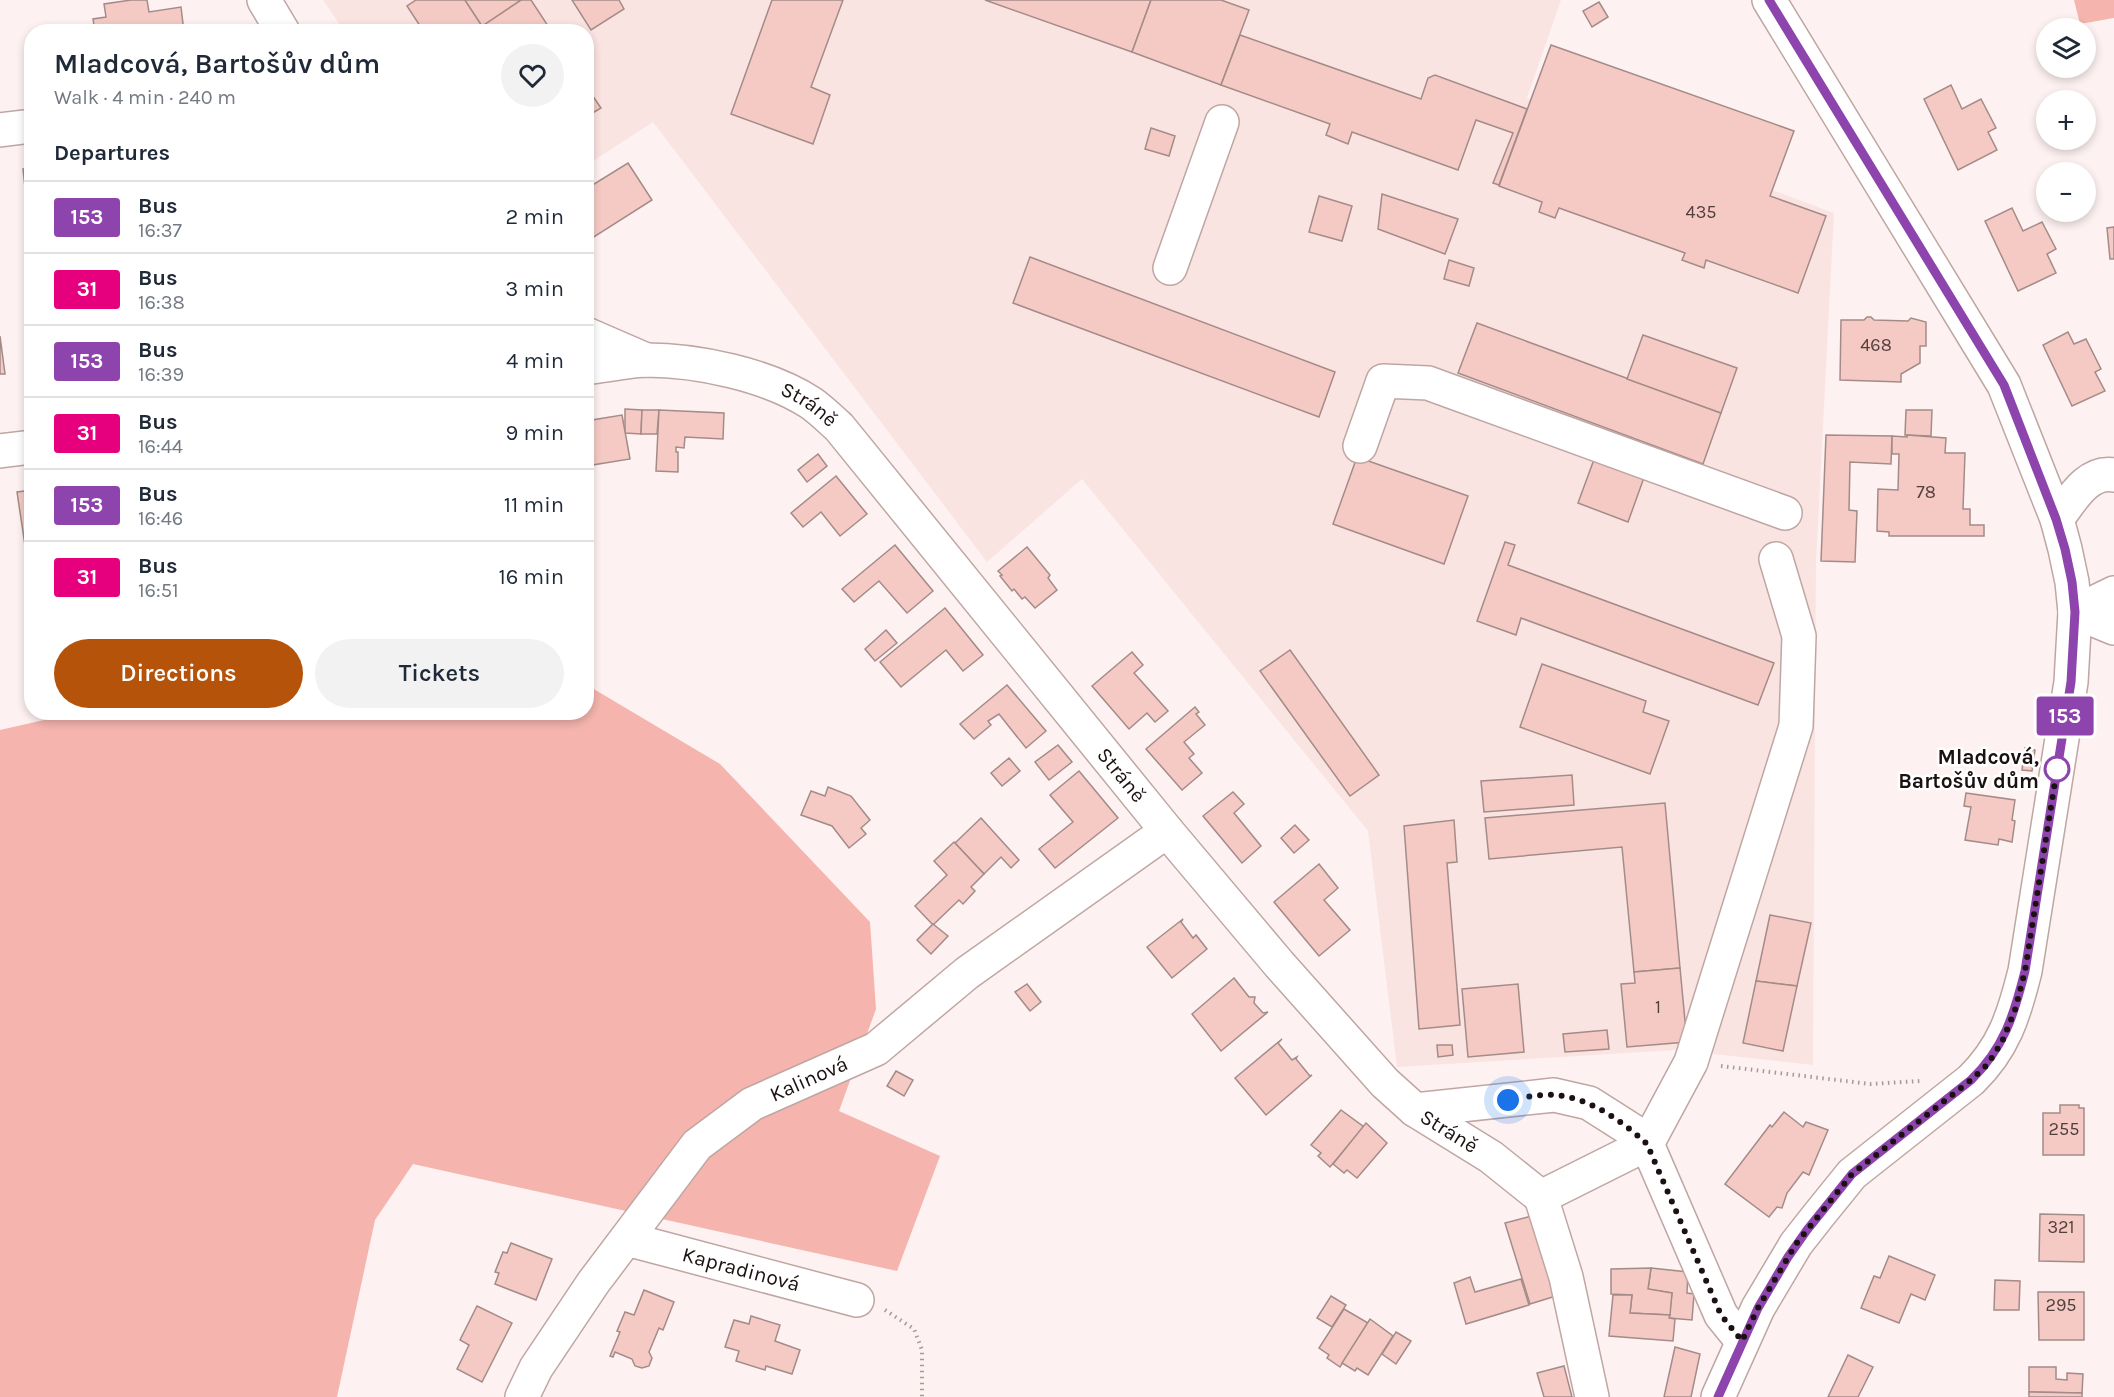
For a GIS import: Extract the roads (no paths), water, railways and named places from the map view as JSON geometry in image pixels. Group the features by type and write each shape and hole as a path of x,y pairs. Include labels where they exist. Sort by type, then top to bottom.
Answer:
{"street":[{"path":"264,0 278,24"},
{"path":"1718,1397 1758,1308 1796,1244 1852,1174 1971,1080 1987,1065 2002,1042 2015,1010 2025,971 2071,682 2075,612 2072,582 2056,519 2004,385 1769,0"},
{"path":"1170,268 1222,122"},
{"path":"0,130 24,127"},
{"path":"594,337 646,360"},
{"name":"Stráně","path":"594,367 646,360 727,370 779,386 812,404 839,427 1167,831 1279,964 1385,1083 1415,1110 1491,1157 1541,1197"},
{"path":"1360,446 1383,381 1428,383 1785,513"},
{"path":"0,451 24,448"},
{"path":"2056,519 2093,477 2114,475"},
{"path":"1592,1397 1566,1277 1541,1197 1647,1144 1691,1062 1796,726 1799,636 1776,559"},
{"path":"2075,612 2114,593"},
{"path":"2075,612 2114,628"},
{"name":"Kalinová","path":"522,1397 542,1358 593,1283 697,1144 752,1104 876,1050 967,973 1167,831"},
{"path":"1415,1110 1554,1095 1588,1103 1633,1131 1647,1144 1721,1315 1742,1341"},
{"name":"Kapradinová","path":"627,1239 857,1300"}],"place":[{"name":"Mladcová, Bartošův dům","path":"2057,769"}]}
